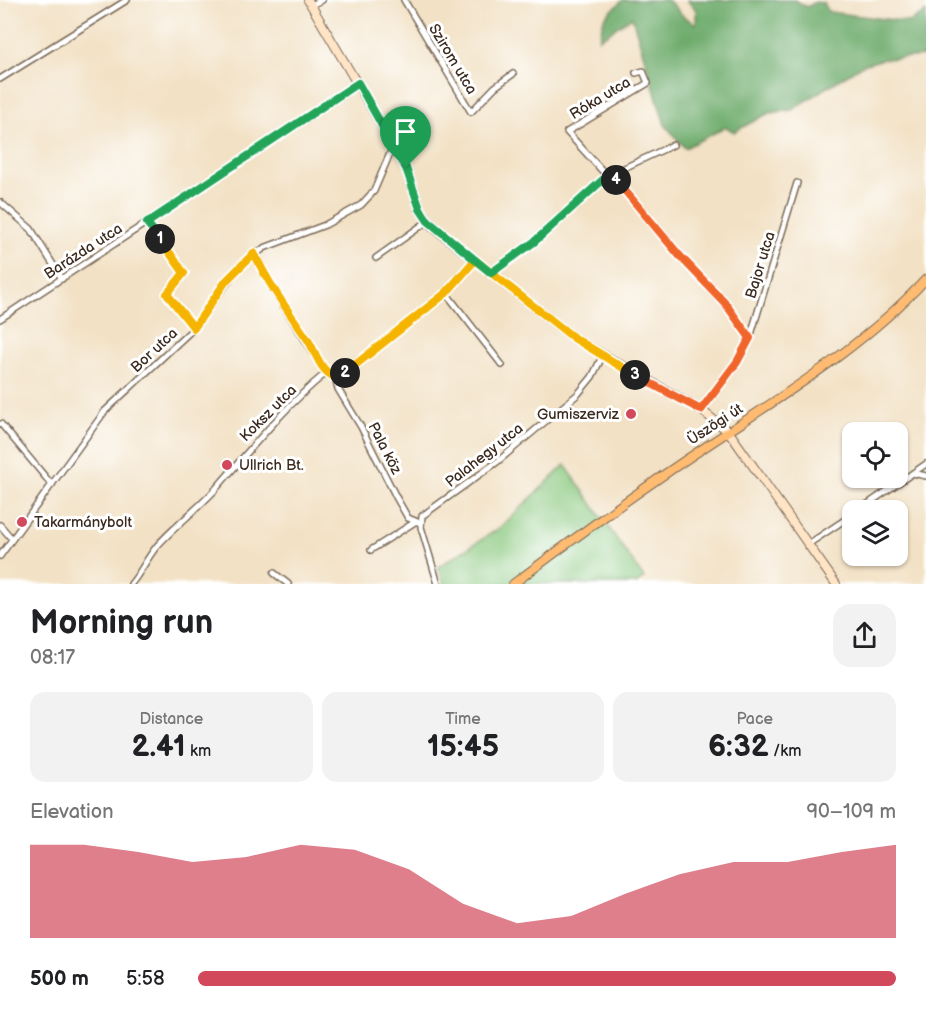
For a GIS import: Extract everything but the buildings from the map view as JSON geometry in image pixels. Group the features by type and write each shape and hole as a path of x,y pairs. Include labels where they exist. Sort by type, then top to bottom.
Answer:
{"main road":[{"name":"Üszögi út","path":"513,584 638,492 831,364 883,322 926,279"}],"street":[{"path":"0,79 127,0"},
{"path":"322,0 309,2 394,144 406,168 420,209 428,221 574,338 602,357 701,410 729,432 810,543 836,584"},
{"name":"Szirom utca","path":"405,0 471,112 495,87 513,74"},
{"name":"Róka utca","path":"636,73 643,71 648,83 567,132 725,303 742,330 750,338"},
{"name":"Barázda utca","path":"0,319 358,83"},
{"name":"Bor utca","path":"0,556 105,411 194,328 226,281 254,253 325,225 361,205 374,192 394,144"},
{"path":"491,273 534,242 609,175 673,145"},
{"name":"Bajor utca","path":"701,410 737,362 750,338 797,183"},
{"path":"0,202 31,229 62,279"},
{"path":"376,258 428,221"},
{"path":"147,223 184,273 167,294 194,328"},
{"path":"254,253 272,291 309,342 326,373 335,377 344,374 446,293 475,260"},
{"path":"446,293 502,365"},
{"name":"Palahegy utca","path":"371,550 417,522 497,462 578,394 592,377 602,357"},
{"name":"Koksz utca","path":"131,584 155,548 213,491 257,439 273,426 282,411 326,373"},
{"name":"Pala köz","path":"335,377 338,389 361,427 396,497 408,518 417,522"},
{"path":"1,424 52,485"},
{"path":"873,500 926,464"},
{"path":"912,473 926,476"},
{"path":"417,522 438,584"},
{"path":"810,543 842,522"},
{"path":"0,525 12,539"},
{"path":"274,573 288,584"}],"green space":[{"path":"623,0 668,0 684,17 696,24 696,10 687,0 795,0 807,7 815,2 824,3 829,12 910,22 926,12 926,56 884,59 862,65 792,110 769,113 734,132 726,127 685,148 665,125 632,17 599,39 604,18"},
{"path":"565,465 644,578 636,584 444,584 438,567 500,528"}],"place":[{"name":"Gumiszerviz","path":"631,414"},
{"name":"Ullrich Bt.","path":"227,465"},
{"name":"Takarmánybolt","path":"22,522"}],"route":[{"path":"406,168 358,83 147,223 183,268 183,276 172,285 167,294 194,328 226,281 254,253 272,291 309,342 326,373 337,377 344,374 446,293 475,260 491,273 574,338 602,357 701,410 737,362 750,338 742,330 738,320 725,303 679,255 611,173 534,242 491,273 428,221 420,209 406,168"}]}
